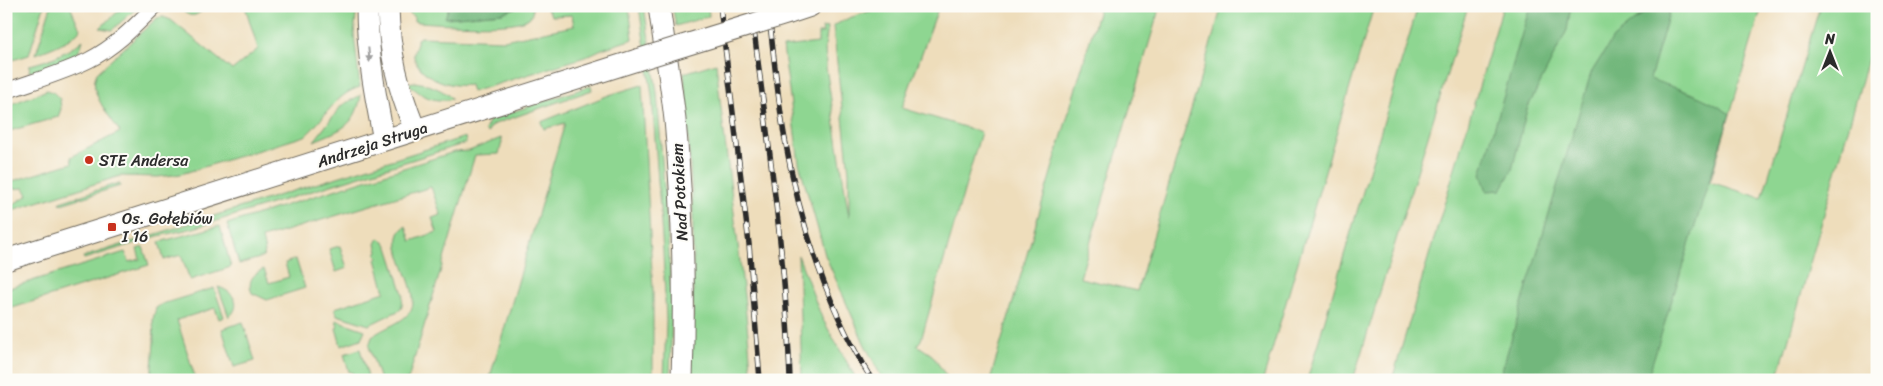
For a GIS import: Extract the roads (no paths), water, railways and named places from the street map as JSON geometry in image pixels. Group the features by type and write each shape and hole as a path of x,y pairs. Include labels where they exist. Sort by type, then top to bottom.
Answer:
{"main road":[{"path":"367,6 367,33 371,74 384,140"},
{"path":"388,6 392,55 398,83 416,130"},
{"name":"Nad Potokiem","path":"659,6 674,118 680,189 684,299 682,380"},
{"name":"Andrzeja Struga","path":"7,260 810,6"}],"street":[{"path":"6,91 90,60 130,31 155,6"}],"railway":[{"path":"720,6 749,244 760,380"},
{"path":"751,6 780,239 790,380"},
{"path":"768,6 784,134 806,230 816,262 841,322 872,380"}],"place":[{"name":"STE Andersa","path":"89,160"},
{"name":"Os. Gołębiów I 16","path":"112,227"}]}
